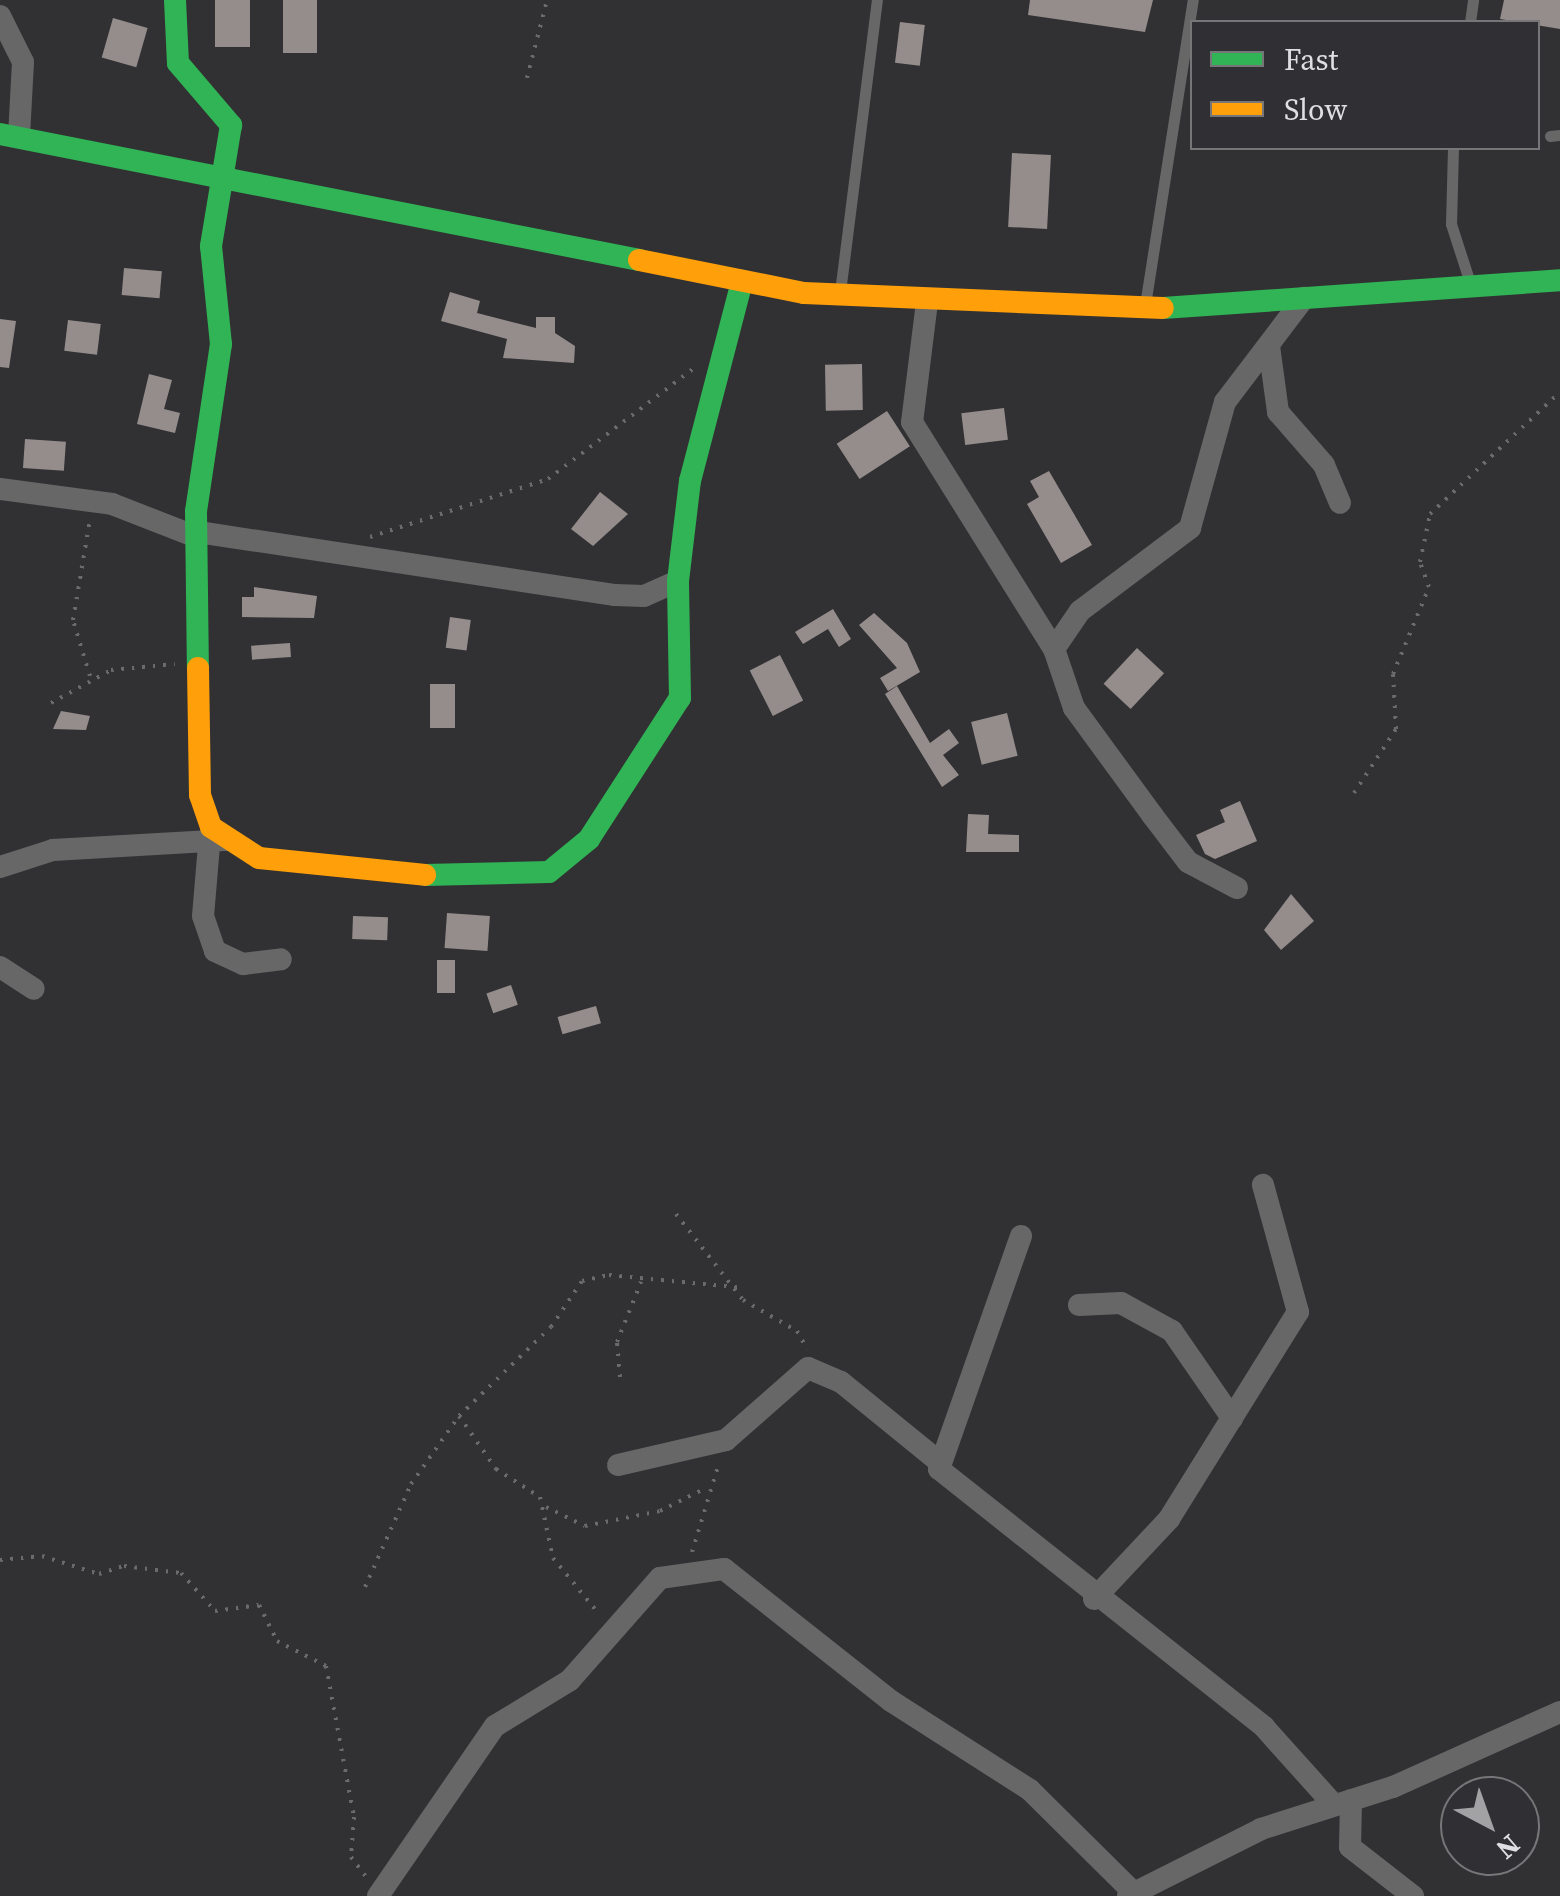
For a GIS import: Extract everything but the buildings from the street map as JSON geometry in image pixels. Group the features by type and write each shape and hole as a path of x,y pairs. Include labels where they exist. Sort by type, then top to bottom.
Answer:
{"street":[{"path":"175,0 178,63 232,125 210,246 222,326 198,535 200,794 219,843 203,916 215,951 242,964 282,959"},
{"path":"0,16 23,62 10,136 742,281 840,296 1145,309 1560,280"},
{"path":"0,867 53,850 219,843 287,864 350,862 474,880 562,866 680,698 678,581 720,355 742,281"},
{"path":"1054,649 1080,611 1190,528 1224,402 1304,298"},
{"path":"927,302 912,422 1054,649 1074,708 1188,862 1237,888"},
{"path":"1269,346 1278,412 1324,464 1340,503"},
{"path":"0,490 96,501 198,535 254,547 331,548 615,595 644,596 678,581"},
{"path":"0,967 34,989"},
{"path":"1094,1599 1170,1519 1298,1312 1263,1184"},
{"path":"938,1460 990,1340 1021,1236"},
{"path":"1078,1305 1120,1303 1172,1330 1232,1418"},
{"path":"618,1465 726,1440 808,1368 841,1382 938,1460 946,1478 1094,1599 1264,1726 1342,1803 1350,1847 1413,1896"},
{"path":"379,1892 486,1736 570,1680 612,1630 670,1574 736,1571 834,1659 1030,1790 1131,1894 1261,1829 1342,1803 1560,1712"}],"lane":[{"path":"840,296 878,0"},
{"path":"1145,309 1192,0"},
{"path":"1453,150 1452,224 1470,284"}],"path":[{"path":"526,78 548,0"},
{"path":"331,548 548,479 720,355"},
{"path":"1354,792 1396,729 1393,674 1430,587 1420,562 1430,514 1560,392"},
{"path":"90,676 73,584 96,501"},
{"path":"51,704 90,676 197,654"},
{"path":"676,1214 737,1287 746,1304 804,1339 808,1368"},
{"path":"366,1587 411,1484 459,1416 589,1276 737,1287"},
{"path":"620,1377 617,1342 640,1282"},
{"path":"459,1416 496,1469 545,1506 584,1526 660,1510 704,1490"},
{"path":"670,1574 697,1545 704,1490 726,1440"},
{"path":"545,1506 553,1558 612,1630"},
{"path":"0,1560 42,1556 99,1574 124,1566 181,1573 215,1611 258,1605 277,1641 326,1666 354,1817 351,1857 379,1892"}],"traffic: fast":[{"path":"175,0 178,63 231,125 211,246 221,344 196,511 198,668"},
{"path":"0,134 639,260"},
{"path":"1163,308 1560,280"},
{"path":"425,875 549,872 589,839 680,698 678,581 690,481 742,281"}],"traffic: slow":[{"path":"639,260 804,293 1163,308"},
{"path":"198,668 200,795 211,827 259,858 425,875"}]}
